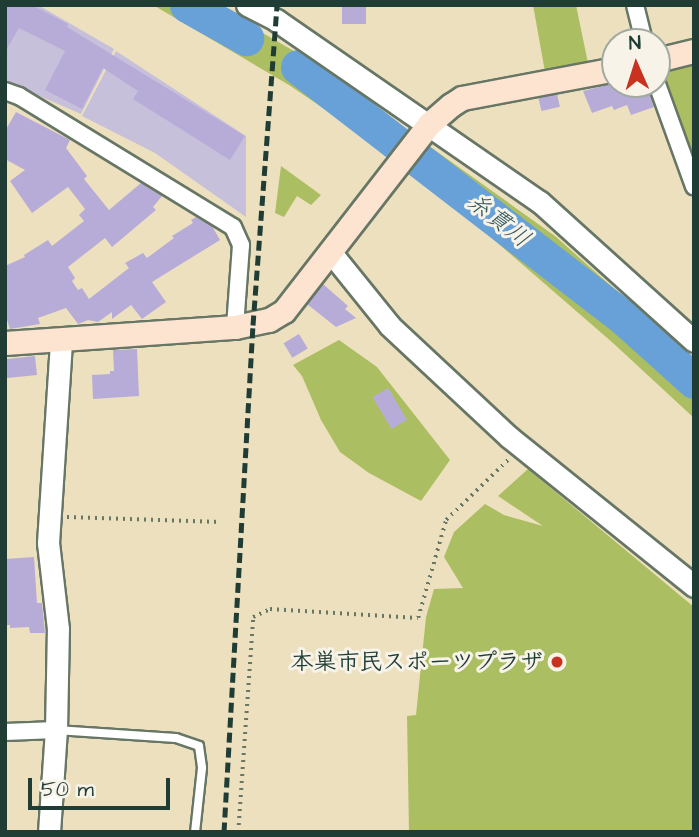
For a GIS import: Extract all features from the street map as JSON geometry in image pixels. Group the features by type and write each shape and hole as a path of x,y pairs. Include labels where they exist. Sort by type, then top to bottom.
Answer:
{"main road":[{"path":"671,57 694,51"},
{"path":"5,343 236,327 253,325 284,311 332,254 425,131 462,98 601,72"}],"street":[{"path":"247,5 276,20 425,131 540,202 694,341"},
{"path":"635,5 640,28"},
{"path":"5,91 233,227 241,245 236,327"},
{"path":"662,98 694,186"},
{"path":"332,254 390,326 522,447 694,586"},
{"path":"48,832 56,730 58,629 48,543 61,341"},
{"path":"5,732 56,730"}],"lane":[{"path":"56,730 176,738 200,746 202,768 195,832"}],"path":[{"path":"238,832 253,617 270,610 418,618 446,520 522,447"},
{"path":"51,517 220,522"}],"shaded area":[{"path":"5,5 38,5 114,49 81,114 5,81"},
{"path":"116,51 246,136 246,217 155,153 82,116"}],"green space":[{"path":"153,5 214,5 306,58 555,236 694,360 694,418 613,343 410,167 289,85"},
{"path":"533,5 576,5 588,63 545,72"},
{"path":"694,59 694,152 690,153 670,98 671,66"},
{"path":"281,166 321,195 311,205 297,196 284,217 275,213"},
{"path":"339,340 377,367 450,460 421,501 369,473 340,452 321,420 302,376 293,365"},
{"name":"本巣市民スポーツプラザ","path":"528,469 694,607 694,832 409,832 407,716 416,715 426,617 434,589 463,588 444,557 454,532 485,504 504,515 543,526 498,496"}],"building":[{"path":"5,5 32,5 68,24 67,27 245,136 230,160 133,99 138,91 103,68 82,109 45,90 65,51 19,28 5,52"},
{"path":"342,5 366,5 366,24 342,24"},
{"path":"601,86 601,98 651,98 654,107 631,115 627,105 614,110 612,106 592,113 583,91"},
{"path":"557,94 560,107 541,111 538,98"},
{"path":"16,112 70,140 66,148 87,176 84,179 109,210 141,183 162,196 153,207 156,210 112,247 105,238 68,267 75,278 72,281 78,290 82,288 89,299 129,268 125,263 143,253 147,258 174,238 172,236 193,223 191,220 196,217 212,226 220,240 152,282 166,302 142,319 131,305 112,319 112,312 98,322 88,320 78,324 66,308 38,318 40,324 10,329 5,314 5,266 25,257 24,255 48,240 52,246 84,221 79,215 85,209 68,187 32,213 10,181 25,170 5,159 5,131"},
{"path":"323,284 348,306 345,309 356,318 336,327 307,304"},
{"path":"299,334 308,349 292,358 284,343"},
{"path":"137,349 139,396 93,399 92,375 110,374 110,371 114,371 113,350"},
{"path":"35,356 37,375 7,378 5,359"},
{"path":"388,388 407,420 392,429 373,397"},
{"path":"34,557 37,603 42,603 45,633 30,633 29,627 10,628 10,625 5,625 5,559"}],"waterway":[{"name":"糸貫川","path":"187,5 246,38"},
{"name":"糸貫川","path":"298,67 625,319 694,381"}],"railway":[{"path":"224,832 253,325 277,5"}],"place":[{"name":"本巣市民スポーツプラザ","path":"557,662"}]}
